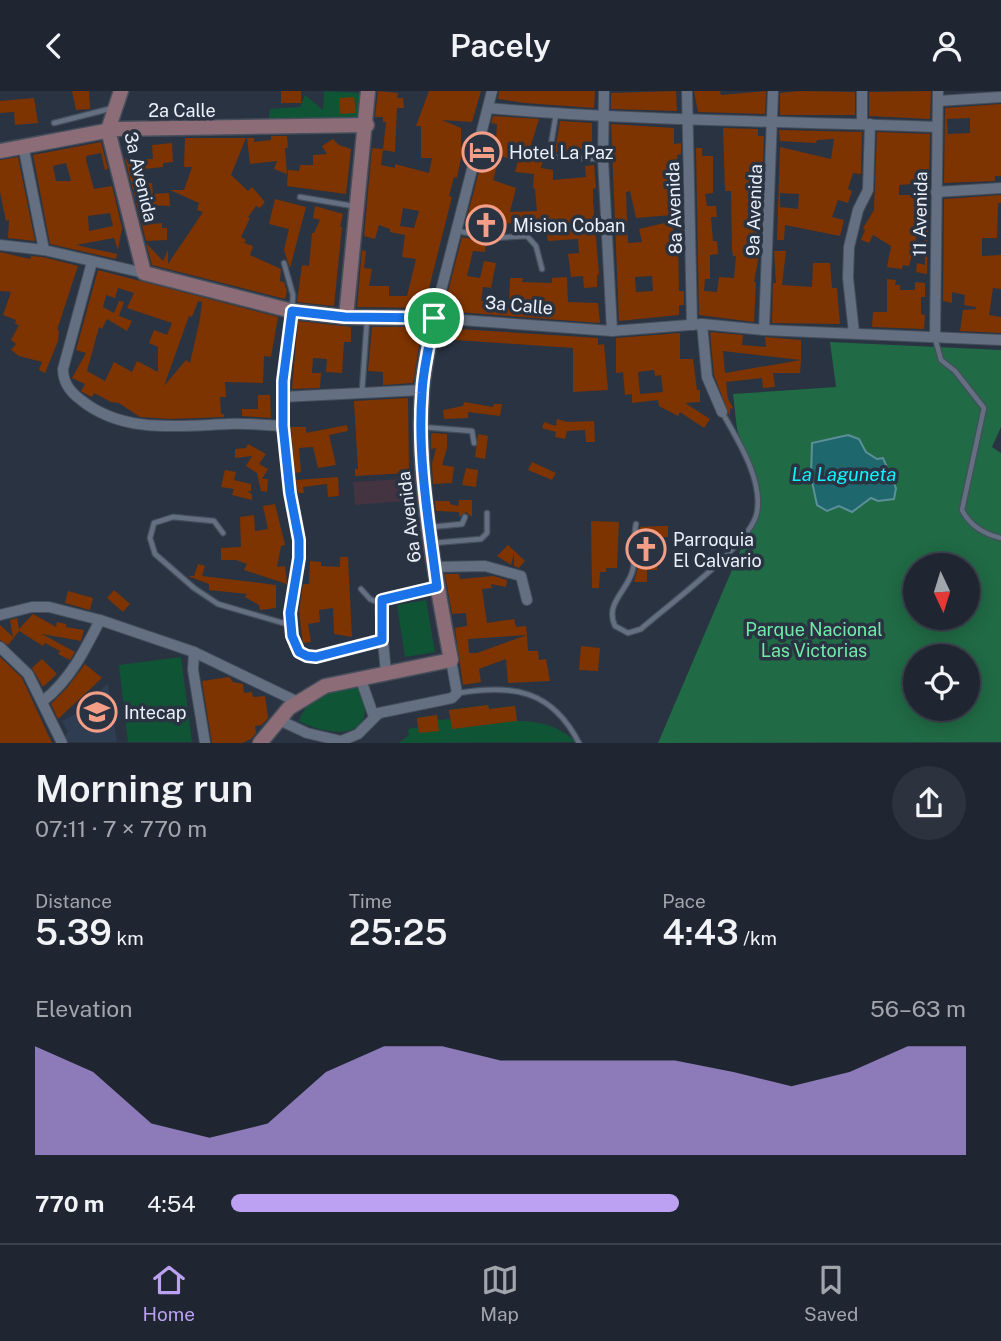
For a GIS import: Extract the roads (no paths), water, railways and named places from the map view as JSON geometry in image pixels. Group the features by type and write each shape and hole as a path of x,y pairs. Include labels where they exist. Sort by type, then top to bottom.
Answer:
{"street":[{"name":"3a Avenida","path":"121,91 108,130 144,273"},
{"path":"345,317 368,91"},
{"name":"6a Avenida","path":"457,693 437,587 430,527 421,427 422,390 434,318 492,91"},
{"path":"604,91 603,159 612,331"},
{"name":"8a Avenida","path":"687,91 686,119 697,325 707,377 722,412"},
{"name":"9a Avenida","path":"764,330 773,91"},
{"path":"854,333 848,278 849,247 856,218 869,187 862,91"},
{"path":"938,96 1001,97"},
{"name":"11 Avenida","path":"935,337 938,96"},
{"path":"488,108 556,114 937,127"},
{"name":"2a Calle","path":"0,151 108,130 366,125"},
{"path":"23,145 44,250"},
{"path":"936,192 1001,188"},
{"name":"3a Calle","path":"0,246 44,250 292,311 345,317 434,318 612,331 697,325 1001,340"},
{"path":"92,262 63,369 66,384 76,396 105,415 126,421 188,427 229,423 283,426"},
{"path":"292,311 282,397 290,493 300,549 290,625 299,652 307,656 316,657 382,640"},
{"path":"282,397 422,390"},
{"path":"435,567 485,566 521,576 527,600"},
{"path":"386,673 380,604 385,597 437,587"},
{"path":"0,615 32,607 49,607 100,620 194,652 300,703"},
{"path":"43,701 54,692 81,659 100,620"},
{"path":"0,647 28,674 62,743"},
{"path":"194,652 193,667 205,743"},
{"path":"272,743 288,709 325,685 451,660"},
{"path":"360,677 374,716"},
{"path":"283,722 307,733 341,741 358,734 374,716 385,711 448,700 457,693"},
{"path":"260,743 283,722"}],"lane":[{"path":"54,123 117,107"},
{"path":"556,114 549,157 603,159"},
{"path":"300,197 357,207"},
{"path":"455,230 492,238 527,236 536,246 542,269"},
{"path":"284,263 293,295 292,311"},
{"path":"362,392 368,317"},
{"path":"935,337 941,360 955,370 984,405 962,510 979,530 1001,538"},
{"path":"636,524 633,571 619,594 612,614 615,626 628,632 641,629 728,554 747,533 757,516 756,487 733,431 722,412"},
{"path":"421,427 472,431 474,443"},
{"path":"432,543 481,539 487,533 487,513"},
{"path":"223,533 214,521 173,517 155,523 150,538 155,554 194,588 218,604 290,625"},
{"path":"430,527 462,524 465,517"},
{"path":"361,589 370,599 380,604"},
{"path":"457,693 503,689 534,695 556,709 579,743"}],"water":[{"name":"La Laguneta","path":"848,435 859,439 866,452 877,459 883,458 896,488 894,499 878,501 871,498 852,512 839,506 827,511 817,505 811,477 812,443"}],"place":[{"name":"Hotel La Paz","path":"482,152"},
{"name":"Mision Coban","path":"486,225"},
{"name":"Parroquia El Calvario","path":"646,549"},
{"name":"Intecap","path":"97,712"}],"park label":[{"name":"Parque Nacional Las Victorias","path":"814,640"}]}
